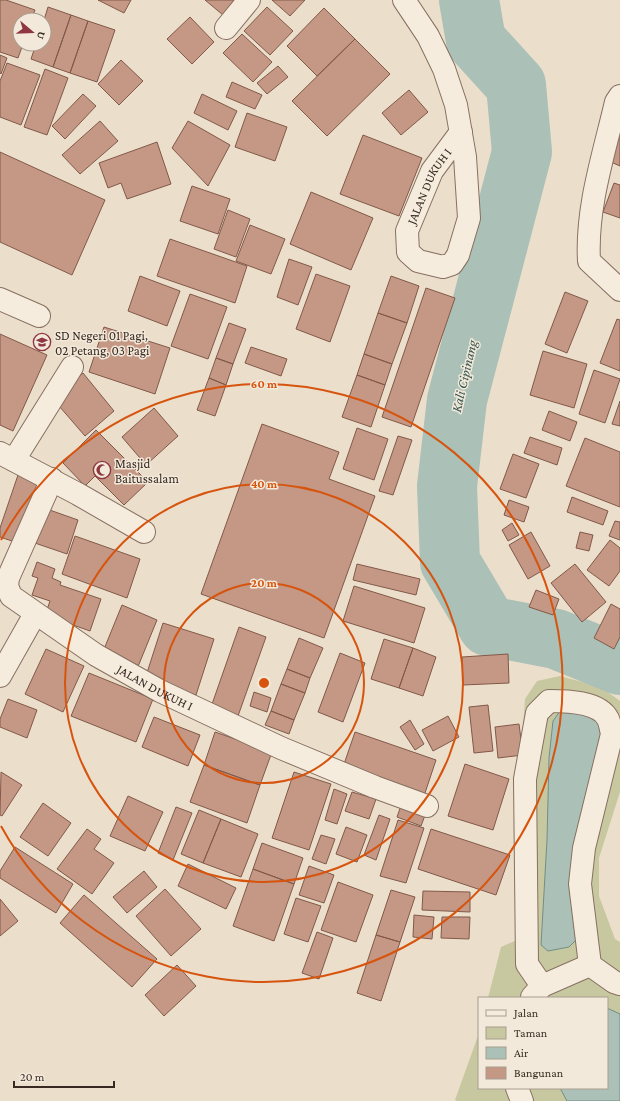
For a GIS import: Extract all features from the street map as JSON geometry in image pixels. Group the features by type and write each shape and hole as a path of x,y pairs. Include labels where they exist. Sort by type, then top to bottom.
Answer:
{"street":[{"path":"226,28 249,0"},
{"name":"JALAN DUKUH I","path":"404,0 428,36 444,69 456,105 465,157 469,218 458,255 452,264 443,267 418,261 408,252 407,231 432,171 460,132"},
{"path":"620,96 616,102 597,179 588,239 588,261 620,290"},
{"path":"0,299 39,316"},
{"path":"72,367 7,456 52,479 144,532"},
{"name":"JALAN DUKUH I","path":"52,479 25,538 7,586 11,596 96,655 130,675 202,712 375,787 428,806"},
{"path":"0,676 35,614"},
{"path":"590,965 537,992 527,964 525,779 537,713 549,701 568,701 594,706 608,718 612,734 583,855 580,884 590,965 614,982 620,984"},
{"path":"517,1089 522,1101"}],"green space":[{"path":"560,676 601,687 620,701 620,792 599,858 599,896 615,939 620,942 620,1101 455,1100 478,1036 478,1089 608,1089 608,997 488,997 501,947 517,940 516,826 525,699 537,681"}],"water":[{"path":"560,711 594,715 601,724 601,739 577,939 569,947 548,951 541,945 547,840 549,758 553,721"},
{"path":"608,1008 620,1014 620,1101 567,1101 561,1089 608,1089"}],"building":[{"path":"0,0 6,0 35,10 34,12 12,12 12,52 20,52 18,58 0,52"},
{"path":"98,0 131,0 124,13"},
{"path":"205,0 235,0 223,15"},
{"path":"272,0 305,0 290,16"},
{"path":"48,7 71,15 53,67 31,59 33,52 52,52 52,12 46,12"},
{"path":"267,7 293,31 270,55 244,31"},
{"path":"324,8 355,39 317,76 287,46"},
{"path":"71,15 88,21 70,73 53,67"},
{"path":"190,17 214,42 192,64 167,39"},
{"path":"88,21 115,30 97,82 70,73"},
{"path":"242,34 272,62 253,82 223,53"},
{"path":"355,39 390,74 327,136 292,101"},
{"path":"0,55 7,58 1,74 0,73"},
{"path":"121,60 143,81 119,105 98,84"},
{"path":"7,63 40,75 21,125 0,117 0,81"},
{"path":"278,66 288,77 267,94 257,83"},
{"path":"45,69 68,78 47,135 24,127"},
{"path":"232,82 262,95 255,109 226,97"},
{"path":"409,90 428,112 401,135 382,113"},
{"path":"83,94 96,106 65,139 52,126"},
{"path":"202,94 237,111 228,130 194,113"},
{"path":"247,113 287,127 275,161 235,147"},
{"path":"100,121 118,141 80,174 62,155"},
{"path":"188,121 230,145 208,186 172,148"},
{"path":"614,134 620,136 620,166 604,159"},
{"path":"363,135 422,158 399,216 340,194"},
{"path":"157,142 171,184 127,199 121,183 108,188 99,163"},
{"path":"0,152 105,200 72,275 0,242"},
{"path":"614,183 620,185 620,218 603,212"},
{"path":"192,186 230,199 218,234 180,221"},
{"path":"311,192 373,218 351,270 290,244"},
{"path":"228,210 250,219 236,257 214,249"},
{"path":"250,225 285,239 271,274 236,261"},
{"path":"170,239 247,266 235,303 157,276"},
{"path":"289,259 312,267 298,305 277,297"},
{"path":"316,274 350,286 330,342 296,329"},
{"path":"140,276 180,291 167,326 128,311"},
{"path":"391,276 419,286 407,323 378,313"},
{"path":"426,288 455,298 411,427 382,417"},
{"path":"565,292 588,301 567,353 545,344"},
{"path":"190,294 227,307 208,359 171,346"},
{"path":"378,313 407,323 392,364 364,354"},
{"path":"617,319 620,320 620,371 600,363"},
{"path":"229,323 246,329 233,364 216,358"},
{"path":"104,327 170,348 155,394 89,372"},
{"path":"0,334 47,355 13,431 0,425"},
{"path":"251,347 287,359 281,376 245,363"},
{"path":"543,351 587,364 574,408 530,395"},
{"path":"364,354 392,364 385,385 357,375"},
{"path":"216,358 233,364 226,385 209,378"},
{"path":"594,370 620,379 605,423 579,414"},
{"path":"83,373 114,411 85,436 53,399"},
{"path":"357,375 385,385 371,427 342,417"},
{"path":"209,378 226,385 215,416 197,410"},
{"path":"620,401 620,426 612,424"},
{"path":"154,408 178,436 146,465 122,437"},
{"path":"549,411 577,422 570,441 542,430"},
{"path":"262,424 339,452 329,479 375,496 324,638 201,594"},
{"path":"357,428 388,439 374,480 343,469"},
{"name":"Masjid Baitussalam","path":"96,430 148,482 124,505 95,476 85,486 63,463"},
{"path":"398,436 412,440 393,495 379,491"},
{"path":"530,437 562,448 557,465 524,453"},
{"path":"585,438 620,452 620,507 566,486"},
{"path":"513,454 539,464 526,498 500,489"},
{"path":"18,475 42,483 21,544 0,537 0,528"},
{"path":"572,497 608,511 603,525 567,512"},
{"path":"509,500 529,507 524,522 504,515"},
{"path":"44,508 78,520 67,554 32,542"},
{"path":"615,521 620,522 620,540 609,536"},
{"path":"512,523 519,535 508,541 502,530"},
{"path":"531,532 550,566 528,579 509,545"},
{"path":"580,532 593,535 589,551 576,548"},
{"path":"75,536 140,559 127,598 62,574"},
{"path":"610,540 620,548 620,571 609,586 587,570"},
{"path":"37,562 55,569 52,578 61,582 60,585 101,599 90,631 45,615 50,601 32,595 38,578 32,576"},
{"path":"357,564 420,579 416,595 353,580"},
{"path":"575,564 606,602 582,622 551,583"},
{"path":"354,586 425,608 414,643 343,621"},
{"path":"536,590 559,599 553,615 529,607"},
{"path":"611,604 620,609 620,637 614,649 594,638"},
{"path":"122,605 157,620 137,669 102,654"},
{"path":"163,623 214,639 196,695 145,679"},
{"path":"239,627 266,637 238,716 211,707"},
{"path":"299,638 323,648 310,678 287,669"},
{"path":"384,639 413,648 399,688 371,679"},
{"path":"413,648 436,657 423,696 399,688"},
{"path":"46,649 84,666 63,712 25,694"},
{"path":"340,653 365,663 343,722 318,712"},
{"path":"508,654 509,683 463,685 462,657"},
{"path":"287,669 310,678 305,693 281,684"},
{"path":"89,673 153,699 136,742 71,716"},
{"path":"281,684 305,693 294,720 271,711"},
{"path":"254,692 271,698 267,712 250,706"},
{"path":"8,699 37,710 27,738 0,727 0,719"},
{"path":"488,705 493,751 474,753 469,707"},
{"path":"271,711 294,720 289,734 265,725"},
{"path":"448,716 459,737 433,751 422,730"},
{"path":"154,717 200,735 188,766 142,747"},
{"path":"410,720 424,744 415,750 400,727"},
{"path":"519,724 523,755 498,758 495,727"},
{"path":"215,732 272,752 260,785 204,765"},
{"path":"355,732 436,760 423,799 342,770"},
{"path":"465,764 509,779 493,830 448,816"},
{"path":"204,765 260,785 247,823 190,802"},
{"path":"1,772 22,785 2,816 0,815"},
{"path":"294,772 331,784 309,850 272,838"},
{"path":"334,789 347,794 337,824 325,820"},
{"path":"352,792 376,799 369,819 345,811"},
{"path":"128,796 163,812 145,851 110,836"},
{"path":"403,800 427,810 421,826 397,817"},
{"path":"43,803 71,823 48,856 20,837"},
{"path":"176,807 192,813 173,860 158,853"},
{"path":"199,810 221,819 203,863 181,854"},
{"path":"379,815 390,819 376,860 364,855"},
{"path":"221,819 258,834 241,877 203,863"},
{"path":"398,820 424,828 406,883 380,876"},
{"path":"346,827 367,835 357,862 336,854"},
{"path":"87,829 101,839 94,849 114,863 92,894 57,869"},
{"path":"431,829 510,855 496,895 418,869"},
{"path":"321,835 335,839 326,864 312,859"},
{"path":"262,843 303,858 294,884 253,869"},
{"path":"15,847 73,884 56,913 0,878 0,871"},
{"path":"188,864 236,888 226,909 178,886"},
{"path":"309,866 334,875 324,903 299,895"},
{"path":"253,869 294,884 274,941 233,926"},
{"path":"144,871 157,887 127,913 113,897"},
{"path":"338,882 373,895 356,942 321,930"},
{"path":"165,889 201,929 171,956 136,916"},
{"path":"391,890 415,897 400,942 376,935"},
{"path":"423,891 470,892 470,912 422,910"},
{"path":"84,895 157,959 132,987 60,923"},
{"path":"296,898 321,906 308,942 284,934"},
{"path":"0,899 18,921 0,936"},
{"path":"414,915 434,917 432,939 413,937"},
{"path":"442,917 470,917 469,939 441,938"},
{"path":"317,932 333,938 319,979 302,973"},
{"path":"376,935 400,942 381,1001 357,993"},
{"path":"177,965 196,986 164,1016 145,995"}],"waterway":[{"name":"Kali Cipinang","path":"469,0 476,41 516,85 522,152 457,400 447,486 450,562 488,626 556,639 620,665"}],"place":[{"name":"SD Negeri 01 Pagi, 02 Petang, 03 Pagi","path":"42,342"},
{"name":"Masjid Baitussalam","path":"102,470"}]}
